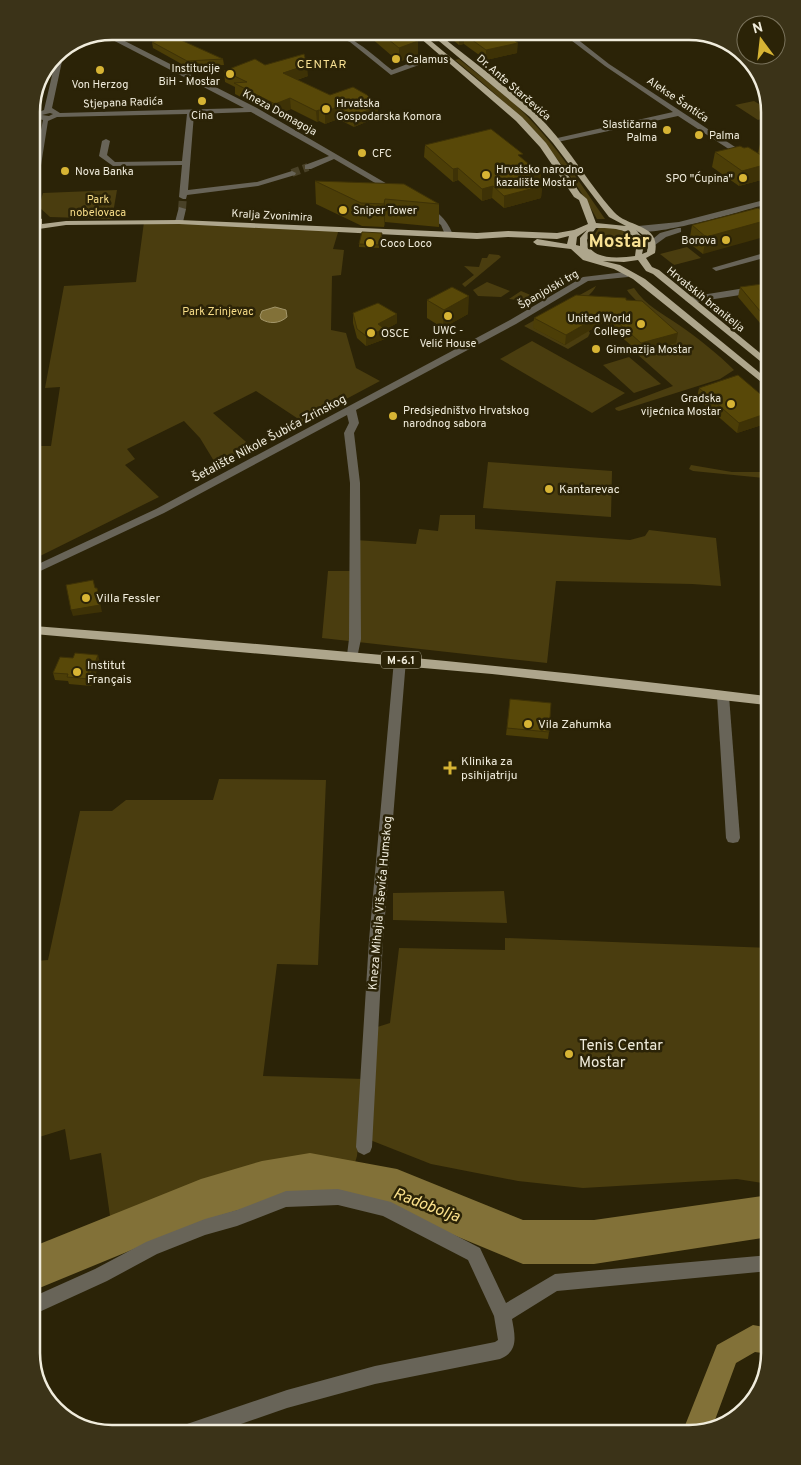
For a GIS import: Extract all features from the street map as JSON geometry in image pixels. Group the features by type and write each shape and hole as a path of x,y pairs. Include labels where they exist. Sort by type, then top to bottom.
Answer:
{"main road":[{"path":"425,40 519,119 543,145 577,195 586,204 593,226 583,239 586,250"},
{"name":"Dr. Ante Starčevića","path":"441,40 533,115 556,141 593,192 616,219 641,229"},
{"name":"Dr. Ante Starčevića","path":"593,192 593,197 600,209 621,228 636,233 640,238 641,244 638,254 644,257"},
{"path":"577,195 577,203 583,221 570,242 579,255 614,266 642,281 761,379"},
{"name":"Kralja Zvonimira","path":"40,221 66,223 180,222 477,236 572,247 613,260"},
{"name":"Kralja Zvonimira","path":"477,236 508,234 557,236 593,226 621,228"},
{"path":"613,260 644,257 652,251 650,236 641,229"},
{"name":"Hrvatskih branitelja","path":"644,257 649,269 656,272 761,359"},
{"path":"613,260 635,272 642,281"},
{"name":"M-6.1","path":"40,630 353,655 761,700"}],"street":[{"name":"Kneza Domagoja","path":"118,40 254,110 405,197"},
{"path":"349,40 391,74 418,62 444,55"},
{"name":"Alekse Šantića","path":"574,40 761,168"},
{"path":"40,146 45,114 58,65"},
{"path":"210,110 224,105 226,96"},
{"name":"Stjepana Radića","path":"45,114 254,110"},
{"path":"191,111 184,195 258,184 292,173"},
{"path":"556,141 680,113"},
{"path":"106,141 103,156 113,164 186,163"},
{"path":"308,167 336,156"},
{"path":"652,243 669,233 761,203"},
{"path":"420,206 442,221 447,227 449,235"},
{"path":"180,222 182,210"},
{"path":"621,228 641,229 720,215"},
{"path":"716,268 761,257"},
{"name":"Španjolski trg","path":"513,322 586,279 625,275"},
{"path":"688,300 761,288"},
{"name":"Šetalište Nikole Šubića Zrinskog","path":"40,567 160,511 513,322"},
{"path":"351,409 354,423 349,433 355,483 355,639 353,655"},
{"name":"Kneza Mihajla Viševića Humskog","path":"364,1147 376,940 400,660"},
{"path":"724,696 733,838"},
{"path":"40,1303 101,1275 152,1248 205,1227 237,1218 286,1199 338,1197 385,1208 474,1254 503,1315 507,1343 500,1350 375,1375 287,1399 211,1425"},
{"path":"503,1315 555,1283 761,1264"}],"green space":[{"path":"459,59 525,114 547,138 605,219 597,219 568,173 534,132 516,113 455,60"},
{"path":"754,101 760,105 761,119 758,120 735,105"},
{"name":"Park nobelovaca","path":"117,190 112,219 50,217 40,208 43,193"},
{"name":"Park Zrinjevac","path":"144,222 339,229 333,249 344,250 341,275 332,276 331,330 346,333 356,368 380,381 303,422 256,391 213,413 253,448 217,466 200,438 184,421 127,449 135,459 125,465 159,497 40,556 40,446 51,446 60,387 45,388 64,286 136,282"},
{"path":"600,226 621,230 626,233 624,248 606,248 591,240"},
{"path":"687,247 701,258 674,265 660,254"},
{"path":"489,254 501,257 465,287 462,284 474,275 464,266 479,267 482,258 487,258"},
{"path":"487,282 510,291 501,297 478,296 473,290"},
{"path":"553,282 565,286 537,302 509,299 521,291 533,296"},
{"path":"596,286 578,304 534,328 565,345 586,327 590,333 588,337 568,349 524,326"},
{"path":"634,288 649,304 701,341 734,370 720,379 619,411 616,410 615,408 673,386 637,354 676,342 627,290"},
{"path":"532,341 625,393 592,413 500,359"},
{"path":"629,357 661,384 634,393 603,365"},
{"name":"Kantarevac","path":"488,462 612,471 611,517 483,508"},
{"path":"691,465 732,472 761,472 761,478 693,471 689,469"},
{"path":"440,515 475,515 475,529 630,540 645,536 649,530 716,538 721,586 556,581 547,663 322,638 328,571 355,571 355,540 416,544 419,529 438,531"},
{"path":"219,779 326,780 318,965 277,964 263,1076 364,1079 357,1156 354,1166 310,1165 221,1182 157,1200 111,1223 101,1153 70,1160 65,1129 40,1137 40,961 48,960 80,811 112,811 126,800 213,800"},
{"path":"504,891 507,923 393,920 393,893"},
{"name":"Tenis Centar Mostar","path":"505,938 761,948 761,1183 737,1179 583,1188 518,1181 431,1164 365,1138 371,1029 390,1023 399,948 505,950"}],"shaded area":[{"path":"275,307 286,310 287,317 281,321 274,322 267,322 261,319 262,311"}],"building":[{"path":"159,40 181,40 223,59 187,61 152,42"},
{"path":"389,40 418,41 399,48"},
{"path":"472,40 514,40 518,43 486,50"},
{"path":"304,54 307,65 283,73 330,95 353,87 367,95 378,106 354,116 337,107 325,112 316,111 290,98 275,104 234,83 247,82 224,71 255,59 265,65"},
{"name":"Hrvatsko narodno kazalište Mostar","path":"491,129 523,154 518,155 541,174 531,176 542,186 504,196 493,186 482,189 458,168 453,169 425,145"},
{"path":"740,146 748,147 761,155 761,166 742,171 715,152"},
{"path":"315,181 404,184 439,204 385,199 384,204 361,203"},
{"path":"758,208 761,210 761,222 706,237 692,225"},
{"path":"362,232 382,233 379,245 359,244"},
{"path":"761,284 761,312 740,287"},
{"path":"452,287 469,296 444,310 427,300"},
{"path":"576,295 626,298 626,300 642,301 678,333 641,343 606,312 566,335 534,318"},
{"path":"378,303 397,314 378,324 385,329 366,336 357,329 353,313"},
{"name":"Gradska vijećnica Mostar","path":"738,375 761,395 761,415 739,423 699,388"},
{"name":"Villa Fessler","path":"93,580 95,588 97,588 100,605 71,610 66,585"},
{"name":"Institut Français","path":"75,653 98,655 89,679 67,677 68,674 53,673 60,657 73,658"},
{"name":"Vila Zahumka","path":"510,699 551,703 549,732 507,728"}],"waterway":[{"name":"Radobolja","path":"40,1266 201,1200 262,1182 310,1174 397,1190 523,1242 594,1242 761,1217"},
{"name":"Radobolja","path":"699,1424 726,1354 753,1338 761,1339"}],"tunnel":[{"path":"292,173 308,167"},
{"path":"182,209 183,197"}],"place":[{"name":"Calamus","path":"396,59"},
{"name":"Von Herzog","path":"100,70"},
{"name":"Institucije BiH - Mostar","path":"230,74"},
{"name":"Cina","path":"202,101"},
{"name":"Hrvatska Gospodarska Komora","path":"326,109"},
{"name":"Slastičarna Palma","path":"667,130"},
{"name":"Palma","path":"699,135"},
{"name":"CFC","path":"362,153"},
{"name":"Nova Banka","path":"65,171"},
{"name":"Hrvatsko narodno kazalište Mostar","path":"486,175"},
{"name":"SPO \"Ćupina\"","path":"743,178"},
{"name":"Sniper Tower","path":"343,210"},
{"name":"Borova","path":"726,240"},
{"name":"Coco Loco","path":"370,243"},
{"name":"UWC - Velić House","path":"448,316"},
{"name":"United World College","path":"641,324"},
{"name":"OSCE","path":"371,333"},
{"name":"Gimnazija Mostar","path":"596,349"},
{"name":"Gradska vijećnica Mostar","path":"731,404"},
{"name":"Predsjedništvo Hrvatskog narodnog sabora","path":"393,416"},
{"name":"Kantarevac","path":"549,489"},
{"name":"Villa Fessler","path":"86,598"},
{"name":"Institut Français","path":"77,672"},
{"name":"Vila Zahumka","path":"528,724"},
{"name":"Klinika za psihijatriju","path":"450,768"},
{"name":"Tenis Centar Mostar","path":"569,1054"}],"district":[{"name":"CENTAR","path":"322,64"},
{"name":"Mostar","path":"619,240"}]}
